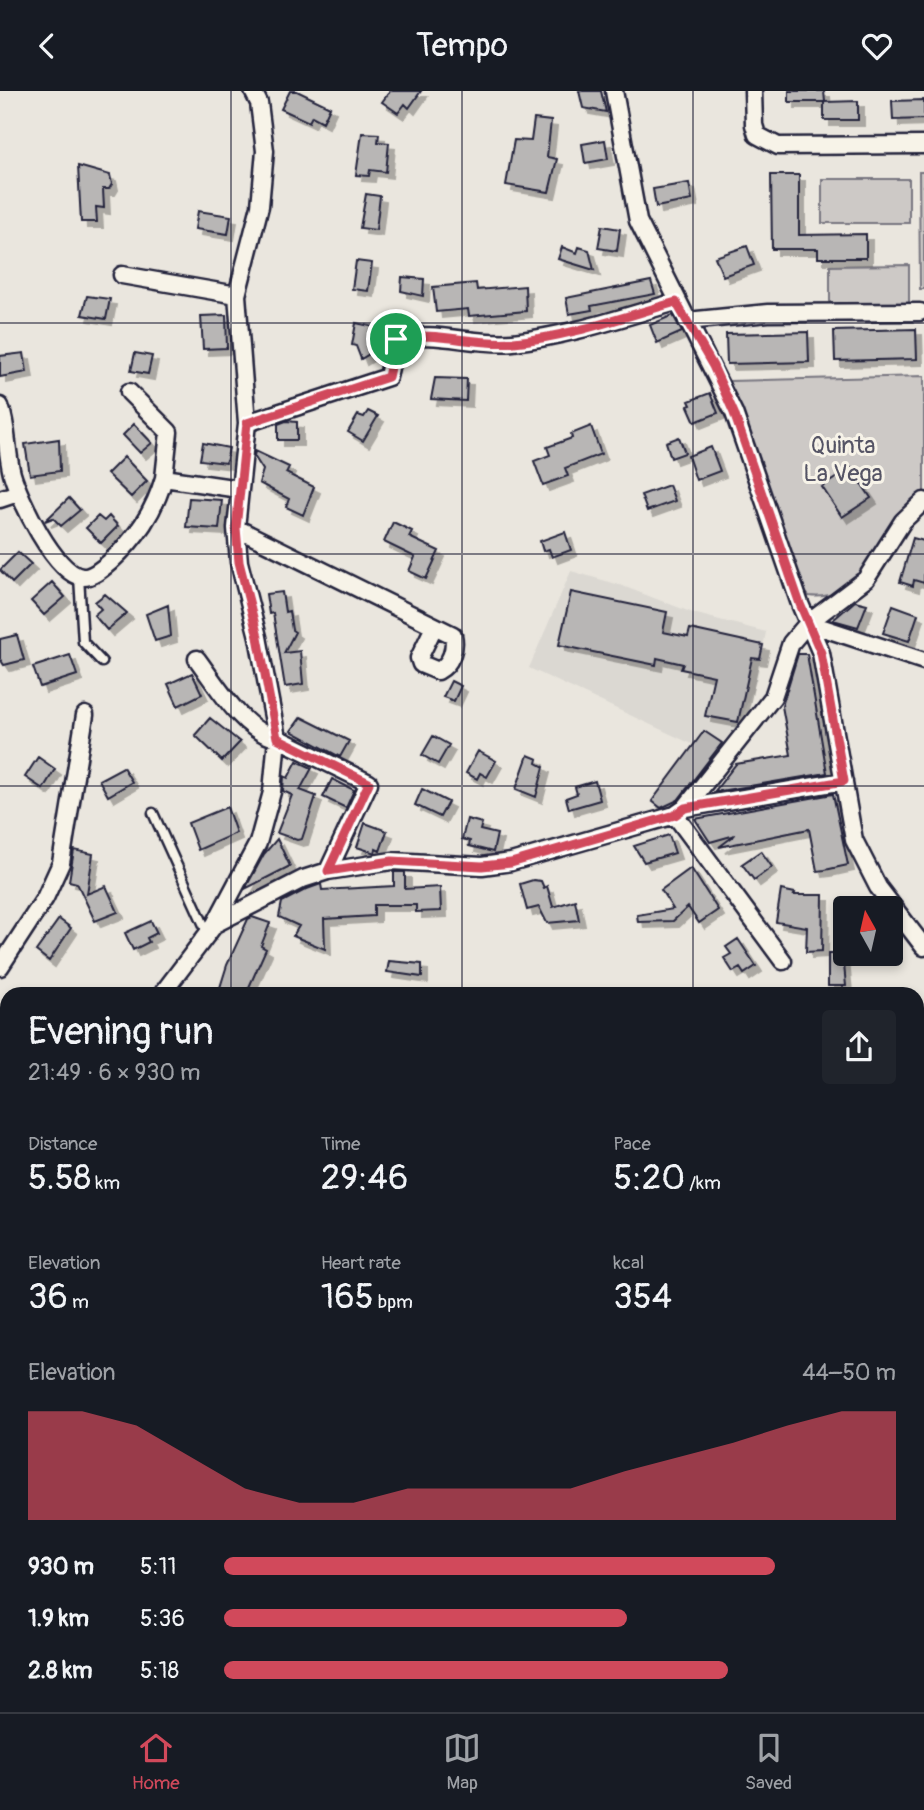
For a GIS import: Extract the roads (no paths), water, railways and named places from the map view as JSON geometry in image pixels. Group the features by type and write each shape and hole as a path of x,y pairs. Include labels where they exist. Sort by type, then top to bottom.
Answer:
{"street":[{"path":"167,987 211,929 258,843 272,792 277,738 258,637 239,562 236,528 247,423 237,295 260,206 265,151 259,103 253,91"},
{"path":"614,91 638,222 676,302 713,366 734,413 808,624 821,653 854,840 878,887 924,947"},
{"path":"753,91 757,135 778,146 924,145"},
{"path":"122,275 237,295"},
{"path":"247,423 388,377 396,339 418,334 514,342 582,328 676,302"},
{"path":"687,321 768,313 920,311"},
{"path":"0,406 8,430 11,471 18,493 42,537 71,572 79,577 88,577 106,566 131,543 146,521 164,478 169,432 129,392"},
{"path":"164,478 239,489"},
{"path":"0,499 18,493"},
{"path":"680,811 773,697 791,643 808,624 866,579 903,521 924,501"},
{"path":"236,528 434,627"},
{"path":"808,624 924,661"},
{"path":"197,659 233,708 267,737 277,738 369,783 328,871"},
{"path":"0,967 45,898 61,863 85,715"},
{"path":"211,929 303,879 328,871 392,861 482,866 511,863 680,811 844,781"},
{"path":"680,811 783,961"}],"lane":[{"path":"79,577 83,642 102,662"},
{"path":"153,813 211,929"}],"park label":[{"name":"Quinta La Vega","path":"843,459"}]}
